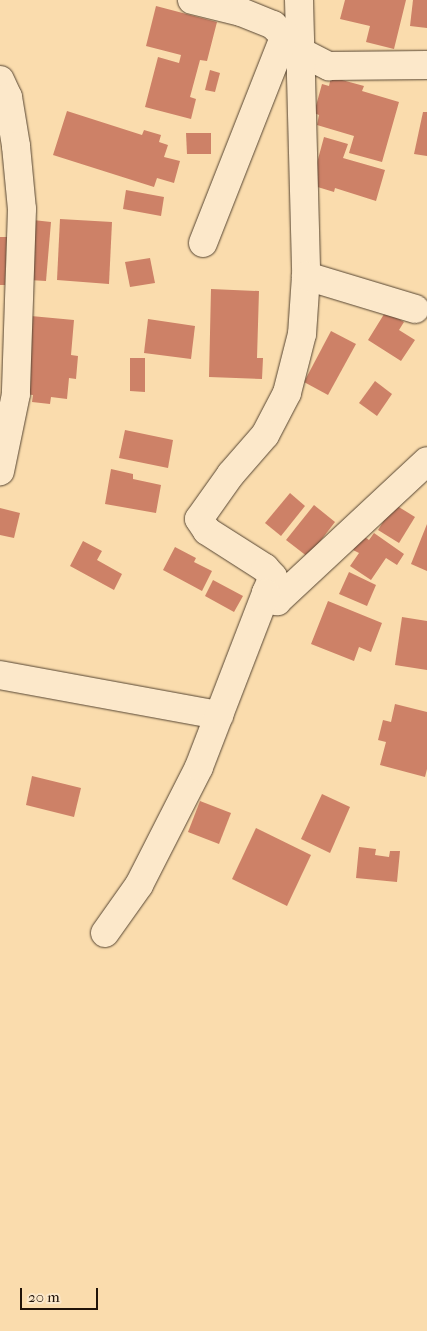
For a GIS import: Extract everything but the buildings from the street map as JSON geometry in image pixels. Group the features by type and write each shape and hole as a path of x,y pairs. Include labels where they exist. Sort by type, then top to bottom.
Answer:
{"street":[{"path":"192,0 240,12 273,25 292,43 329,66 427,66"},
{"path":"105,933 140,885 199,767 273,576 265,568 208,531 199,518 231,474 265,435 286,393 302,334 306,276 292,43 299,0"},
{"path":"203,243 292,43"},
{"path":"0,80 8,97 22,209 16,394 0,471"},
{"path":"306,276 415,309"},
{"path":"266,593 277,601 427,461"},
{"path":"0,675 219,715"}]}
